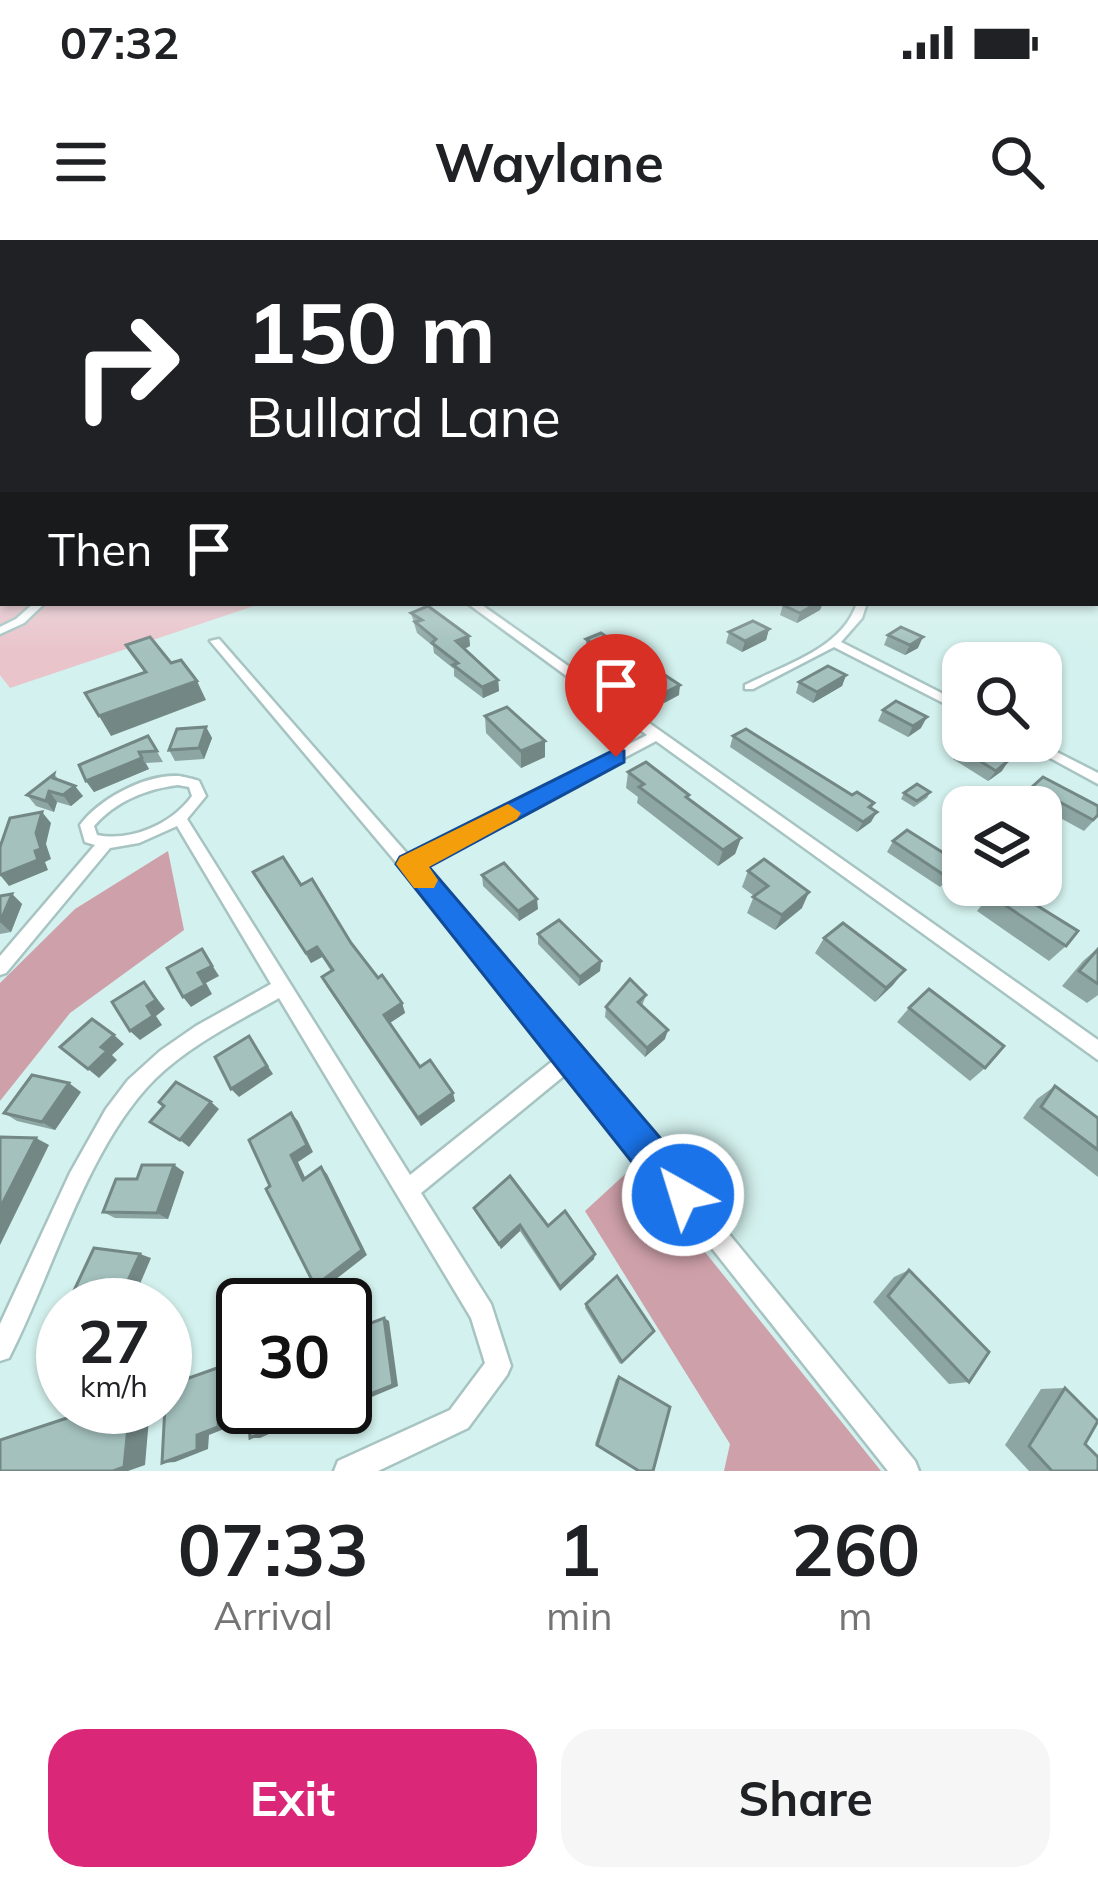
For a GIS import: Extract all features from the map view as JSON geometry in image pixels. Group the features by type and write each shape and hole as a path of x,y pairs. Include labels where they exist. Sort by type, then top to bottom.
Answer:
{"street":[{"path":"0,631 37,606"},
{"path":"476,606 1098,1051"},
{"path":"748,687 832,642 860,620 862,606"},
{"path":"214,641 572,1057 905,1471"},
{"path":"832,642 942,698"},
{"path":"410,864 657,735"},
{"path":"1062,760 1098,778"},
{"path":"187,781 198,790 197,803 179,818 105,844 86,832 92,817 108,804 161,782 187,781"},
{"path":"179,818 482,1313 498,1366 459,1419 348,1471"},
{"path":"0,968 105,844"},
{"path":"0,1349 98,1141 137,1085 178,1048 280,988"},
{"path":"407,1191 572,1057"}],"shaded area":[{"path":"0,606 254,606 10,688 0,675"},
{"path":"168,851 184,930 70,1013 0,1101 0,983 75,909"},
{"path":"635,1165 881,1471 724,1471 730,1444 585,1211"}],"building":[{"path":"428,606 469,636 456,641 498,680 482,687 432,643 436,639 411,613"},
{"path":"785,606 812,606 800,613"},
{"path":"753,621 769,629 745,641 729,632"},
{"path":"901,627 923,637 910,645 888,635"},
{"path":"601,633 680,685 666,692 586,639"},
{"path":"150,637 171,663 181,660 197,681 99,716 85,693 146,672 126,645"},
{"path":"828,666 846,675 817,692 799,682"},
{"path":"896,701 927,717 913,726 883,710"},
{"path":"507,707 545,741 521,751 485,716"},
{"path":"206,727 199,748 169,750 177,729"},
{"path":"746,729 852,795 857,792 874,803 869,807 877,812 863,822 733,736"},
{"path":"148,736 157,751 139,752 142,758 86,781 79,765"},
{"path":"646,762 741,838 723,850 639,787 644,784 628,772"},
{"path":"982,762 1007,762 996,771"},
{"path":"54,774 53,778 75,786 63,795 49,791 46,801 27,795"},
{"path":"1043,777 1060,786 1033,786"},
{"path":"917,784 930,792 917,801 904,793"},
{"path":"1062,787 1098,806 1093,820 1062,803"},
{"path":"42,812 36,833 41,849 35,851 38,860 0,875 0,847 10,818"},
{"path":"907,830 942,852 942,874 893,841"},
{"path":"283,857 301,885 312,879 351,943 402,1003 384,1015 420,1067 430,1060 453,1093 418,1118 322,977 333,970 317,947 306,953 253,872"},
{"path":"764,859 809,892 782,915 753,897 768,886 748,871"},
{"path":"504,863 537,899 518,911 482,875"},
{"path":"12,894 0,922 0,896"},
{"path":"1006,906 1038,906 1078,931 1066,946"},
{"path":"559,920 601,961 580,977 538,934"},
{"path":"843,923 905,970 886,988 824,938"},
{"path":"202,949 212,966 198,973 205,985 183,997 167,968"},
{"path":"1098,949 1098,984 1079,971"},
{"path":"630,979 646,995 638,1002 668,1030 647,1048 606,1007"},
{"path":"144,982 156,1000 147,1006 153,1016 130,1031 112,1002"},
{"path":"929,989 1004,1046 985,1068 909,1008"},
{"path":"92,1019 114,1035 101,1047 107,1051 88,1069 60,1047"},
{"path":"249,1036 267,1066 231,1089 215,1057"},
{"path":"32,1075 69,1083 42,1122 4,1113"},
{"path":"176,1082 211,1102 180,1140 150,1122"},
{"path":"1055,1086 1098,1118 1098,1150 1041,1107"},
{"path":"291,1113 307,1145 291,1155 303,1180 321,1167 362,1250 325,1278 311,1278 266,1189 270,1186 249,1140"},
{"path":"0,1137 36,1138 0,1208"},
{"path":"142,1165 174,1165 157,1213 103,1212 116,1179 137,1179"},
{"path":"510,1176 548,1226 565,1211 595,1254 560,1287 520,1225 499,1244 474,1208"},
{"path":"94,1248 140,1254 129,1278 80,1278"},
{"path":"909,1270 989,1352 969,1382 888,1296"},
{"path":"617,1276 654,1331 622,1362 586,1304"},
{"path":"384,1318 393,1385 372,1393 372,1323"},
{"path":"216,1368 216,1428 197,1435 197,1450 162,1463 164,1434 192,1434 192,1377"},
{"path":"619,1377 670,1407 653,1471 639,1471 597,1445"},
{"path":"1065,1388 1098,1421 1085,1444 1098,1457 1098,1471 1052,1471 1029,1446"},
{"path":"36,1428 36,1434 127,1434 124,1467 113,1471 0,1471 0,1440"}],"slow traffic":[{"path":"424,880 410,864 508,813"}],"route":[{"path":"616,757 410,864 683,1195"}]}
